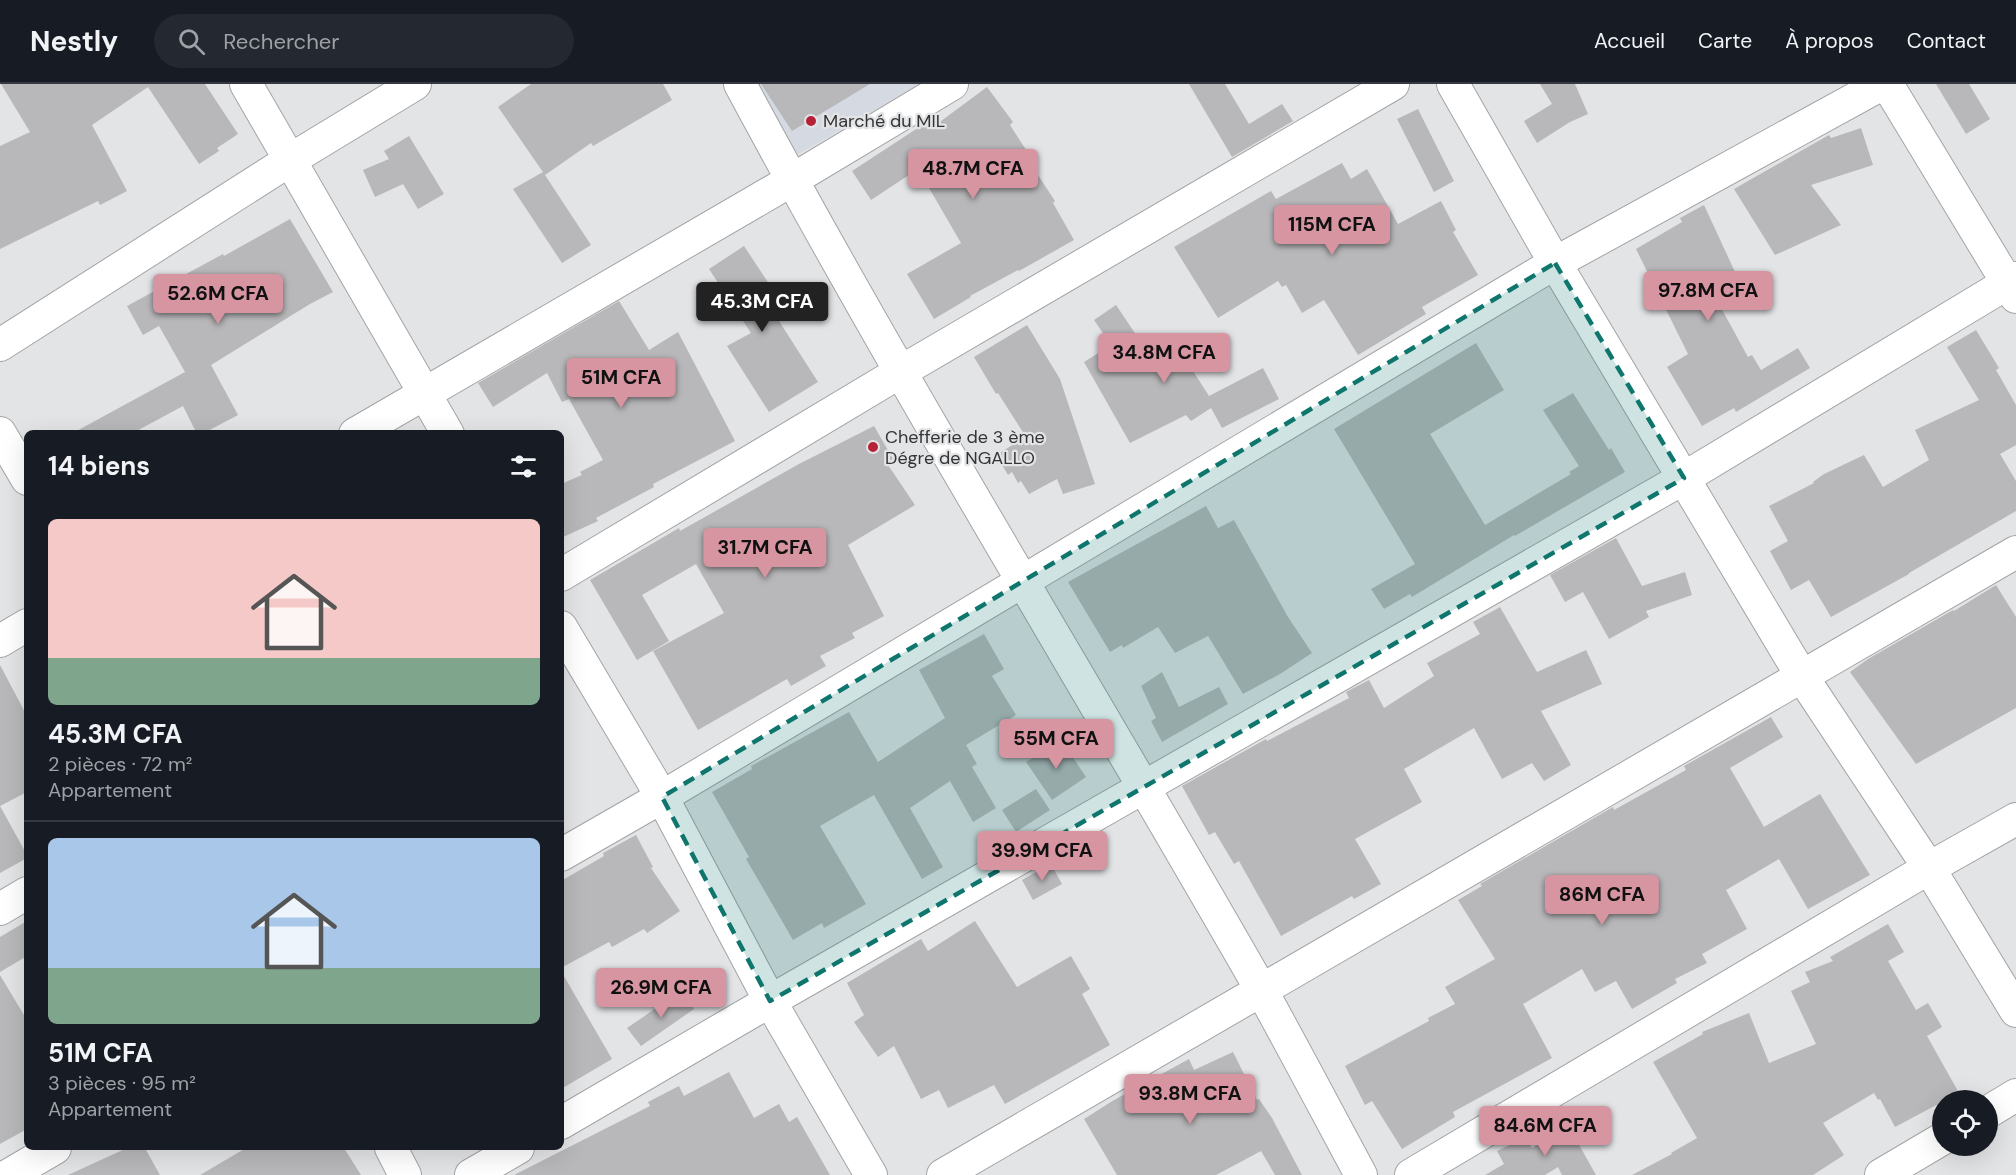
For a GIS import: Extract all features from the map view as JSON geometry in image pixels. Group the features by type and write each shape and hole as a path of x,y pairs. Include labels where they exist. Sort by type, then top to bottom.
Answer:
{"street":[{"path":"246,84 446,430"},
{"path":"0,345 290,160 415,84"},
{"path":"740,84 900,372 1260,989 1361,1175"},
{"path":"362,430 792,180 952,84"},
{"path":"564,573 900,372 1394,84"},
{"path":"1453,84 1555,263 1801,675 1929,868 2016,1011"},
{"path":"564,853 1022,583 1555,263 1882,84"},
{"path":"564,1121 1684,478 2013,286 1887,84"},
{"path":"0,432 24,474"},
{"path":"943,1175 2016,552"},
{"path":"0,641 24,627"},
{"path":"564,632 662,797 770,1001 872,1175"},
{"path":"1411,1175 1929,868 2016,819"},
{"path":"0,909 24,895"},
{"path":"1998,1106 2016,1095"},
{"path":"1881,1175 1932,1145"},
{"path":"9,1175 52,1150"},
{"path":"392,1150 405,1175"},
{"path":"471,1175 515,1150"}],"highlighted area":[{"path":"1555,263 1684,478 770,1001 662,797"}],"shaded area":[{"name":"Marché du MIL","path":"746,84 920,84 790,159"}],"building":[{"path":"1,84 205,84 238,134 217,148 219,151 199,164 148,87 92,125 127,191 100,205 98,201 0,249 0,146 30,132"},
{"path":"531,84 663,84 672,100 593,146 591,143 545,175 498,107"},
{"path":"761,84 870,84 792,131"},
{"path":"1189,84 1225,84 1249,124 1282,104 1293,121 1232,157"},
{"path":"1540,84 1575,84 1588,114 1570,122 1537,143 1524,121 1552,104"},
{"path":"1936,84 1969,84 1990,119 1966,134"},
{"path":"987,87 1013,122 1010,125 1037,167 1034,169 1055,201 1053,203 1074,240 970,296 934,319 907,274 961,243 918,169 871,200 852,171 933,118 937,124"},
{"path":"1418,109 1454,181 1434,192 1397,119"},
{"path":"1861,128 1873,165 1811,185 1841,225 1775,255 1734,189 1829,135 1831,138"},
{"path":"409,136 444,194 418,209 403,184 375,197 363,170 389,159 384,151"},
{"path":"1342,163 1351,179 1367,169 1398,224 1441,201 1456,230 1453,232 1478,275 1422,307 1426,314 1358,355 1324,300 1302,313 1286,285 1282,287 1278,281 1218,318 1174,247 1271,191 1276,199"},
{"path":"543,172 591,245 562,263 513,189"},
{"path":"1704,205 1735,272 1708,284 1748,357 1752,355 1761,370 1798,348 1810,368 1736,412 1734,408 1702,426 1667,367 1688,354 1636,249 1682,222 1680,218"},
{"path":"290,219 333,292 211,365 238,415 210,430 195,430 183,406 138,430 78,430 185,372 159,326 143,335 127,306 223,254 224,256"},
{"path":"744,246 789,314 779,321 818,382 769,412 727,346 751,333 709,269"},
{"path":"619,301 649,350 678,332 735,441 653,484 654,487 596,518 598,521 564,537 564,483 582,475 580,472 603,460 569,399 562,402 547,373 493,407 478,383"},
{"path":"1116,305 1153,360 1177,346 1209,396 1263,368 1279,399 1222,428 1211,408 1191,421 1186,415 1130,443 1084,362 1111,345 1094,320"},
{"path":"1027,325 1060,379 1095,484 1063,494 1057,479 1029,494 1021,481 1018,483 1012,472 1008,475 996,455 1026,437 974,357"},
{"path":"1976,330 1999,368 1996,370 2016,405 2016,445 2000,454 2016,481 2016,511 1831,617 1809,580 1791,590 1770,551 1788,541 1769,506 1814,483 1824,474 1864,455 1883,487 1929,460 1915,430 1979,400 1947,347"},
{"path":"1476,343 1504,390 1430,434 1485,525 1571,474 1569,472 1579,466 1543,410 1573,393 1625,472 1514,535 1412,597 1410,594 1384,609 1371,589 1415,564 1334,429"},
{"path":"874,426 893,459 886,462 915,505 848,545 884,616 852,633 855,638 820,656 826,666 791,686 787,679 698,730 653,651 724,613 696,564 642,595 669,641 637,660 590,580 679,528 680,531 799,464"},
{"path":"1206,506 1218,528 1234,520 1288,617 1312,653 1243,694 1208,636 1175,653 1158,627 1123,648 1122,645 1110,652 1068,582"},
{"path":"1616,538 1642,586 1685,572 1692,595 1646,611 1649,617 1609,639 1583,592 1565,602 1550,575"},
{"path":"1996,585 2016,617 2016,708 1916,764 1850,672 1868,659"},
{"path":"1500,607 1537,672 1586,650 1602,684 1541,711 1571,765 1544,781 1532,763 1502,779 1474,728 1404,769 1422,802 1355,839 1381,884 1354,899 1352,896 1281,936 1239,861 1234,864 1215,832 1209,835 1182,786 1266,739 1267,741 1349,698 1346,692 1369,680 1384,708 1434,676 1427,663 1480,634 1473,622"},
{"path":"984,634 1004,669 992,676 1016,715 966,745 977,764 972,767 996,808 973,822 950,781 910,808 943,867 922,879 874,795 820,826 866,904 824,928 822,923 793,940 746,859 749,857 712,792 752,769 751,766 849,712 878,762 945,718 919,670"},
{"path":"0,665 24,710 24,794 0,806"},
{"path":"1162,672 1179,707 1219,687 1228,704 1162,742 1151,721 1156,718 1141,686"},
{"path":"1771,717 1783,737 1730,768 1764,827 1820,794 1870,875 1808,909 1779,859 1726,890 1747,929 1702,954 1707,963 1675,979 1677,983 1632,1009 1616,981 1595,992 1582,969 1523,1004 1552,1058 1453,1112 1455,1117 1402,1149 1372,1101 1365,1105 1345,1066 1429,1021 1428,1018 1455,1004 1445,987 1495,959 1458,900 1482,886 1480,884 1613,807 1614,810 1686,770 1684,766"},
{"path":"1055,744 1064,744 1086,777 1052,800 1026,762"},
{"path":"1036,789 1050,810 1016,832 1002,810"},
{"path":"0,806 24,850 24,860 0,873"},
{"path":"636,835 653,867 651,868 680,911 647,933 644,929 612,947 609,942 564,966 564,879 604,856 603,853"},
{"path":"1051,864 1062,884 1033,900 1022,880"},
{"path":"975,921 1017,987 1071,956 1090,989 1082,994 1110,1045 1005,1104 994,1085 948,1108 939,1090 921,1099 894,1046 878,1057 854,1022 864,1015 847,983 921,939 928,951"},
{"path":"24,923 24,958 0,972 0,937"},
{"path":"1888,924 1904,952 1888,961 1916,1010 1928,1003 1942,1027 1927,1036 1957,1090 1932,1090 1932,1107 1895,1127 1880,1099 1878,1100 1874,1093 1823,1123 1844,1155 1813,1175 1632,1175 1697,1138 1653,1062 1703,1034 1702,1032 1749,1013 1769,1063 1816,1044 1791,991 1810,982 1805,972 1833,961 1830,957"},
{"path":"0,975 24,1015 24,1131 0,1144"},
{"path":"564,976 612,1059 564,1087"},
{"path":"681,991 694,1009 641,1046 627,1028"},
{"path":"1233,1052 1257,1100 1259,1099 1272,1118 1302,1175 1275,1175 1261,1151 1216,1175 1117,1175 1084,1119 1189,1059 1194,1070"},
{"path":"729,1072 754,1118 779,1104 789,1122 797,1117 830,1175 514,1175 650,1106 648,1102 679,1086 684,1096"},
{"path":"1569,1127 1596,1175 1562,1175 1558,1167 1545,1175 1485,1175 1504,1164 1497,1151 1526,1137 1532,1148"},
{"path":"123,1150 146,1150 160,1175 68,1175"},
{"path":"243,1150 345,1150 361,1175 200,1175"}],"place":[{"name":"Marché du MIL","path":"811,121"},
{"name":"Chefferie de 3 ème Dégre de NGALLO","path":"873,447"}]}
